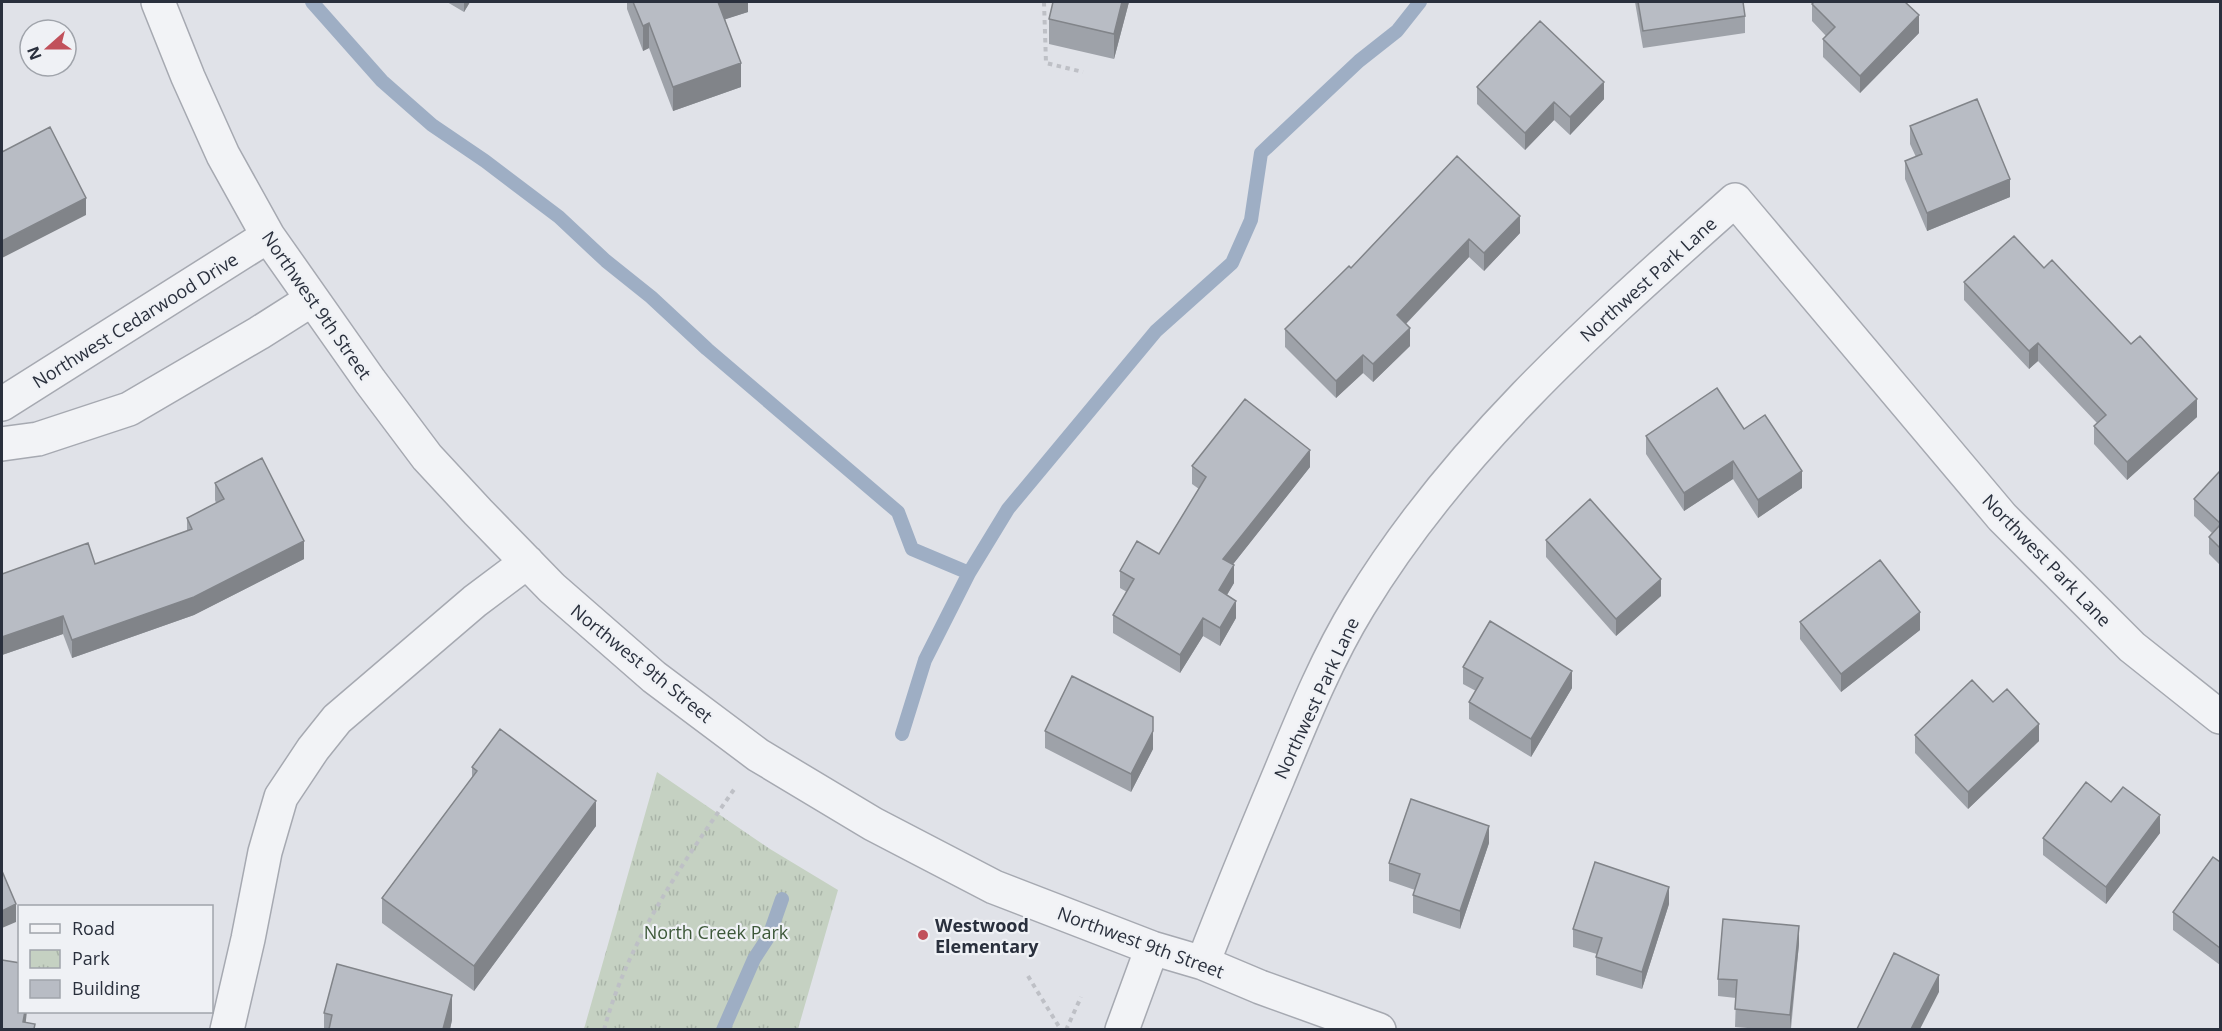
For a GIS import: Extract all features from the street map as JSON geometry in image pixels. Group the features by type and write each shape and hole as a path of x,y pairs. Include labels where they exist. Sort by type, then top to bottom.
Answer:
{"street":[{"name":"Northwest 9th Street","path":"158,2 188,77 223,154 268,236 311,300 428,457 478,512 552,588 654,677 758,756 873,824 994,887 1152,948 1203,963 1260,987 1379,1029"},
{"name":"Northwest Park Lane","path":"1203,963 1303,717 1330,660 1359,606 1409,533 1473,452 1535,384 1600,321 1736,200 1867,359 2002,517 2132,647 2220,717"},
{"name":"Northwest Cedarwood Drive","path":"2,404 268,236"},
{"path":"2,444 38,439 129,409 311,300"},
{"path":"226,1029 248,939 265,852 281,797 313,749 337,719 475,601 527,562"},
{"path":"1122,1029 1152,948"}],"path":[{"path":"1044,2 1046,63 1083,72"},
{"path":"604,1029 612,1001 658,902 758,756"},
{"path":"1028,976 1060,1029"},
{"path":"1066,1029 1081,997"}],"green space":[{"name":"North Creek Park","path":"657,772 770,849 838,890 798,1029 584,1029"}],"building":[{"path":"633,2 718,2 741,63 673,87 649,23 643,26"},
{"path":"1053,2 1122,2 1114,34 1049,19"},
{"path":"1638,2 1743,2 1745,16 1643,31"},
{"path":"1814,2 1905,2 1919,15 1860,76 1823,39 1835,27 1812,4"},
{"path":"1540,21 1604,82 1570,117 1554,102 1525,133 1477,87"},
{"path":"1977,99 2010,179 1927,213 1905,161 1922,154 1910,126"},
{"path":"50,127 86,198 2,241 2,152"},
{"path":"1457,156 1520,216 1484,253 1469,239 1397,315 1410,328 1373,364 1363,355 1336,381 1285,329 1349,266 1351,268"},
{"path":"2014,236 2044,268 2052,260 2131,344 2140,336 2197,399 2127,462 2094,426 2106,415 2038,343 2029,351 1964,282"},
{"path":"1717,388 1744,429 1765,415 1802,471 1758,500 1733,461 1684,493 1646,436"},
{"path":"1245,399 1310,450 1223,559 1234,565 1219,590 1236,601 1220,628 1203,618 1180,655 1113,615 1134,579 1120,571 1137,541 1159,554 1206,477 1192,466"},
{"path":"262,458 304,541 194,597 72,640 63,616 2,637 2,574 88,543 95,564 192,529 187,518 224,499 215,483"},
{"path":"2220,471 2220,523 2194,499"},
{"path":"1590,499 1661,579 1616,619 1546,540"},
{"path":"2220,525 2220,548 2209,537"},
{"path":"1880,560 1920,612 1841,674 1800,622"},
{"path":"1490,621 1572,671 1531,739 1469,702 1483,678 1463,667"},
{"path":"1072,676 1153,717 1153,731 1131,774 1045,731"},
{"path":"1972,680 1993,702 2007,689 2039,724 1968,792 1915,735"},
{"path":"500,729 596,801 474,966 382,898 477,771 472,767"},
{"path":"2086,782 2111,802 2123,787 2160,815 2106,887 2043,838"},
{"path":"1411,799 1489,826 1460,911 1413,895 1420,874 1389,863"},
{"path":"2213,857 2220,862 2220,948 2173,912"},
{"path":"1595,862 1669,887 1642,972 1596,957 1602,938 1573,929"},
{"path":"2,871 16,904 2,911"},
{"path":"1723,919 1799,926 1790,1015 1735,1009 1737,980 1718,979"},
{"path":"1894,953 1939,975 1911,1029 1857,1029"},
{"path":"2,960 18,963 18,1013 25,1013 23,1022 35,1024 34,1029 2,1029"},
{"path":"337,964 452,995 443,1029 329,1029 332,1015 324,1013"}],"waterway":[{"path":"312,2 382,81 432,125 485,161 559,217 707,349 898,512 912,549 969,573"},
{"path":"902,734 925,660 969,573 1008,509 1156,331 1232,263 1251,220 1261,153 1359,61 1397,31 1420,2"},
{"path":"723,1030 754,959 769,936 782,899"}],"place":[{"name":"Westwood Elementary","path":"923,935"}]}
